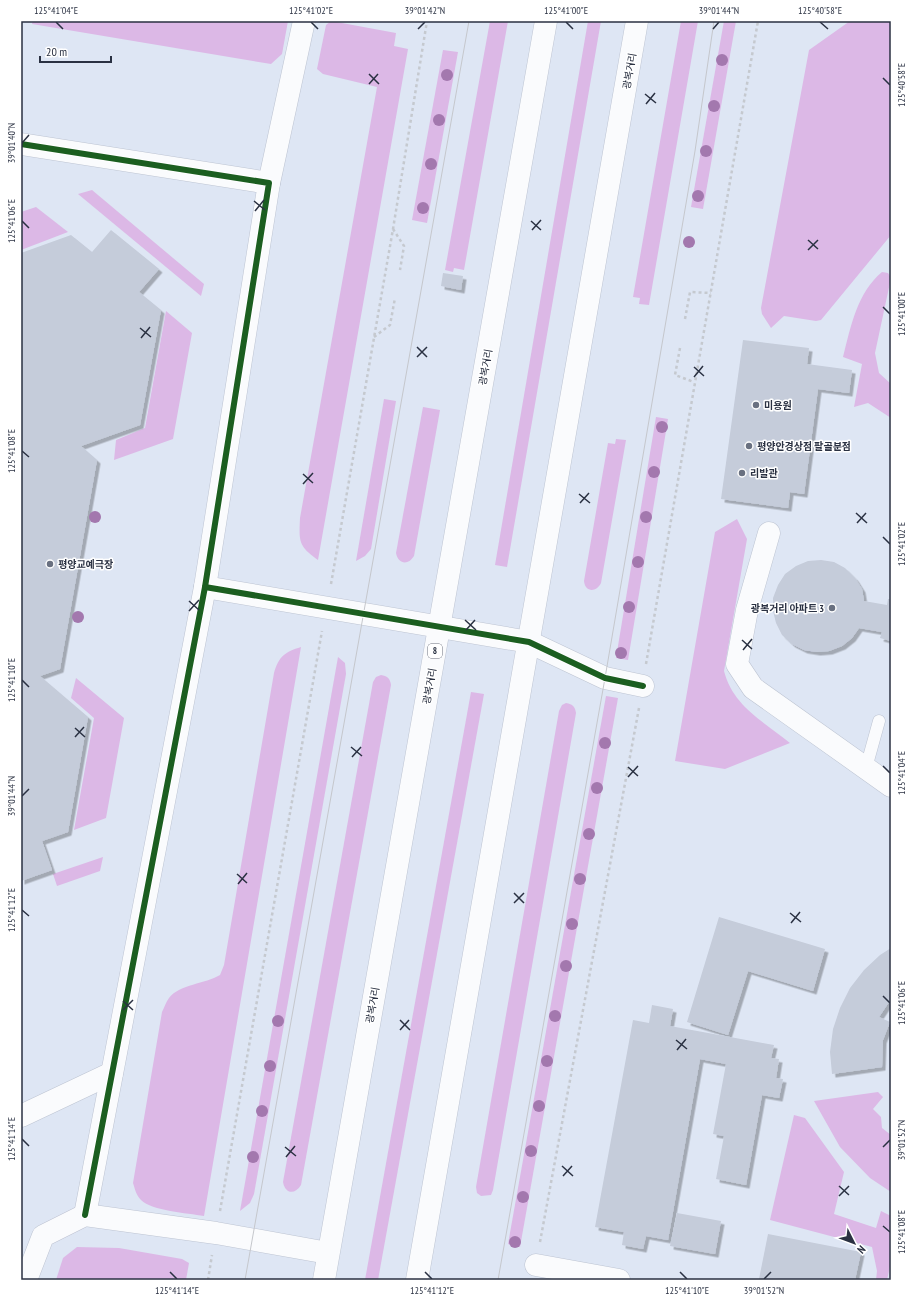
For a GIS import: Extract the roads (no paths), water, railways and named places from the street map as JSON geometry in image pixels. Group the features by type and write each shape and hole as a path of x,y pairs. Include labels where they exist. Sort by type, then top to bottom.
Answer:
{"main road":[{"path":"85,1214 205,587 269,183 304,21"},
{"name":"광복거리","path":"324,1280 546,21"},
{"name":"광복거리","path":"417,1280 638,21"},
{"path":"21,144 269,183"},
{"path":"769,533 747,610 737,664 753,688 891,786"},
{"path":"205,587 529,642 605,678 642,686"},
{"path":"21,1116 112,1073"},
{"path":"26,1280 43,1236 85,1214 216,1233 328,1253"},
{"path":"536,1265 619,1280"}],"lane":[{"path":"866,768 879,721"}],"tram line":[{"path":"245,1280 469,21"},
{"path":"498,1280 605,678 695,151 714,21"}],"place":[{"name":"미용원","path":"756,405"},
{"name":"평양안경상점 팔골분점","path":"749,446"},
{"name":"리발관","path":"742,473"},
{"name":"평양교예극장","path":"50,564"},
{"name":"광복거리 아파트 3","path":"832,608"}]}
